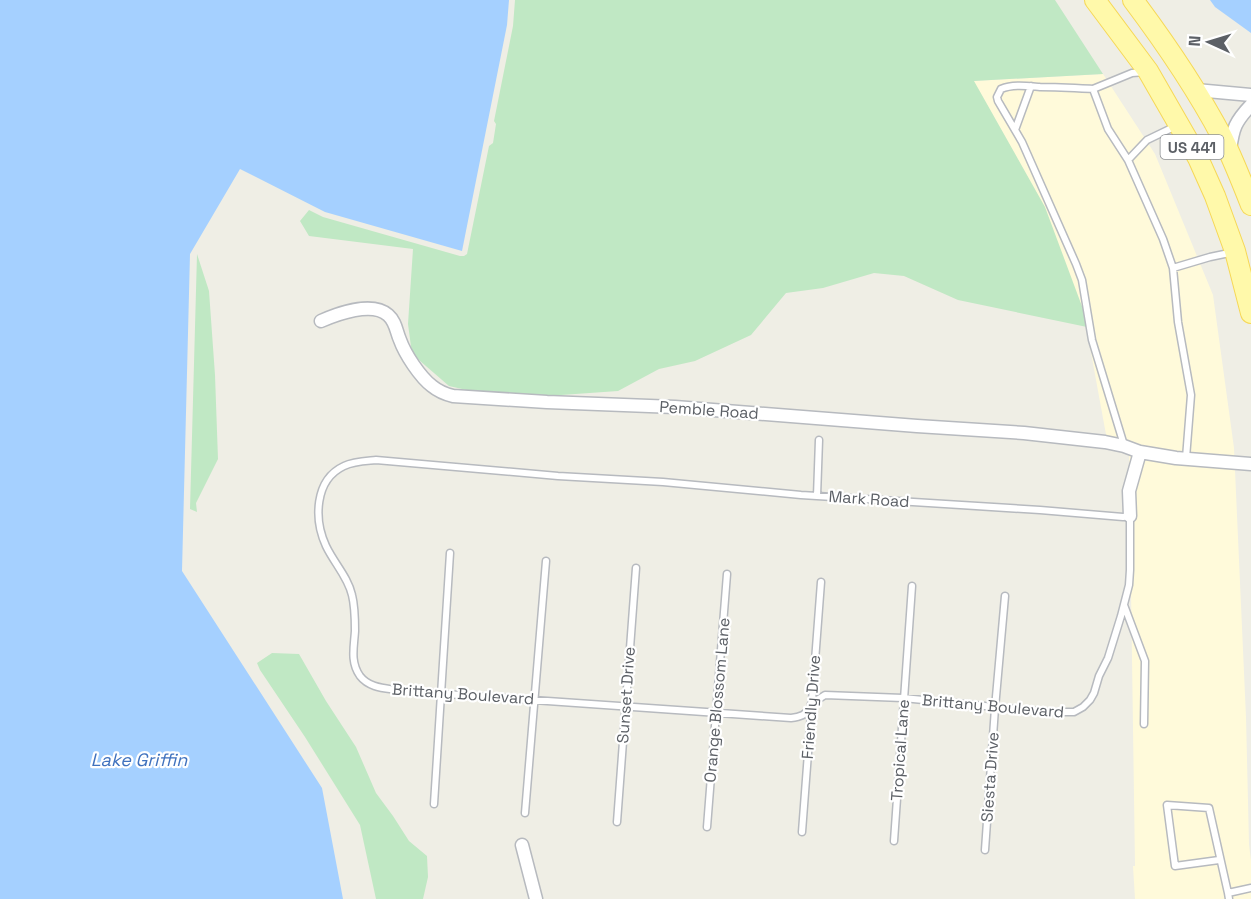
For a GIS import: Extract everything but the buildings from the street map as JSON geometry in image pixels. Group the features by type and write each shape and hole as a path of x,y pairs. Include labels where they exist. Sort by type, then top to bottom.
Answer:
{"main road":[{"name":"US 441","path":"1095,0 1148,71 1198,158 1215,196 1235,252 1251,312"},
{"name":"US 441","path":"1133,0 1166,44 1196,90 1226,146 1251,206"},
{"path":"1148,71 1171,84 1196,90"},
{"path":"1180,124 1203,124 1226,146"}],"street":[{"path":"1196,90 1251,95"},
{"path":"1226,146 1240,117 1251,105"},
{"name":"Pemble Road","path":"321,321 341,312 356,310 371,310 388,315 395,325 405,352 425,379 443,393 453,396 675,407 1024,433 1105,442 1140,452"},
{"path":"1130,516 1129,491 1140,452 1186,459 1251,464"},
{"path":"522,845 536,899"}],"lane":[{"path":"1124,446 1092,340 1082,280 1042,185 997,97 1001,89 1007,87 1093,89 1132,73 1148,71"},
{"path":"1015,130 1031,86"},
{"path":"1093,89 1108,129 1128,160 1163,238 1173,268 1178,322 1191,395 1186,459"},
{"path":"1128,160 1147,140 1180,124"},
{"path":"1173,268 1235,252"},
{"path":"817,496 819,440"},
{"name":"Brittany Boulevard","path":"431,465 376,460 351,463 332,473 322,492 318,507 324,543 352,593 355,611 353,658 356,668 367,683 375,687 791,718 807,714 811,706 825,695 903,698 995,708 1074,712 1083,708 1094,693 1108,658 1124,604 1129,585 1130,516"},
{"name":"Mark Road","path":"431,465 817,496 1130,516"},
{"path":"434,804 450,553"},
{"path":"525,813 546,561"},
{"name":"Sunset Drive","path":"617,822 636,568"},
{"name":"Orange Blossom Lane","path":"707,827 727,574"},
{"name":"Friendly Drive","path":"802,832 821,582"},
{"name":"Tropical Lane","path":"894,841 912,586"},
{"name":"Siesta Drive","path":"985,850 1005,596"},
{"path":"1124,604 1144,660 1144,724"},
{"path":"1220,860 1175,866 1167,805 1209,808 1229,896 1251,888"}],"shaded area":[{"path":"1103,74 1155,154 1213,295 1234,448 1246,717 1251,899 1135,899 1129,451 1107,440 1083,309 973,81"}],"green space":[{"path":"515,0 1055,0 1103,74 974,81 1045,207 1083,309 1087,327 958,300 904,276 874,273 823,288 786,293 751,335 695,361 659,369 618,391 506,399 449,386 412,354 408,324 413,249 309,236 300,221 309,210 323,217 460,256 467,254 489,146 493,143 496,124 494,121 513,26"},
{"path":"197,254 209,291 218,459 196,503 197,512 190,509"},
{"path":"272,653 299,654 356,747 376,793 409,841 427,856 428,877 423,899 376,899 360,825 257,663"}],"water":[{"name":"Lake Griffin","path":"0,0 509,0 507,25 462,251 325,212 240,169 190,254 182,571 322,788 343,899 0,899"},
{"path":"1210,0 1251,0 1251,33 1215,7"}]}
